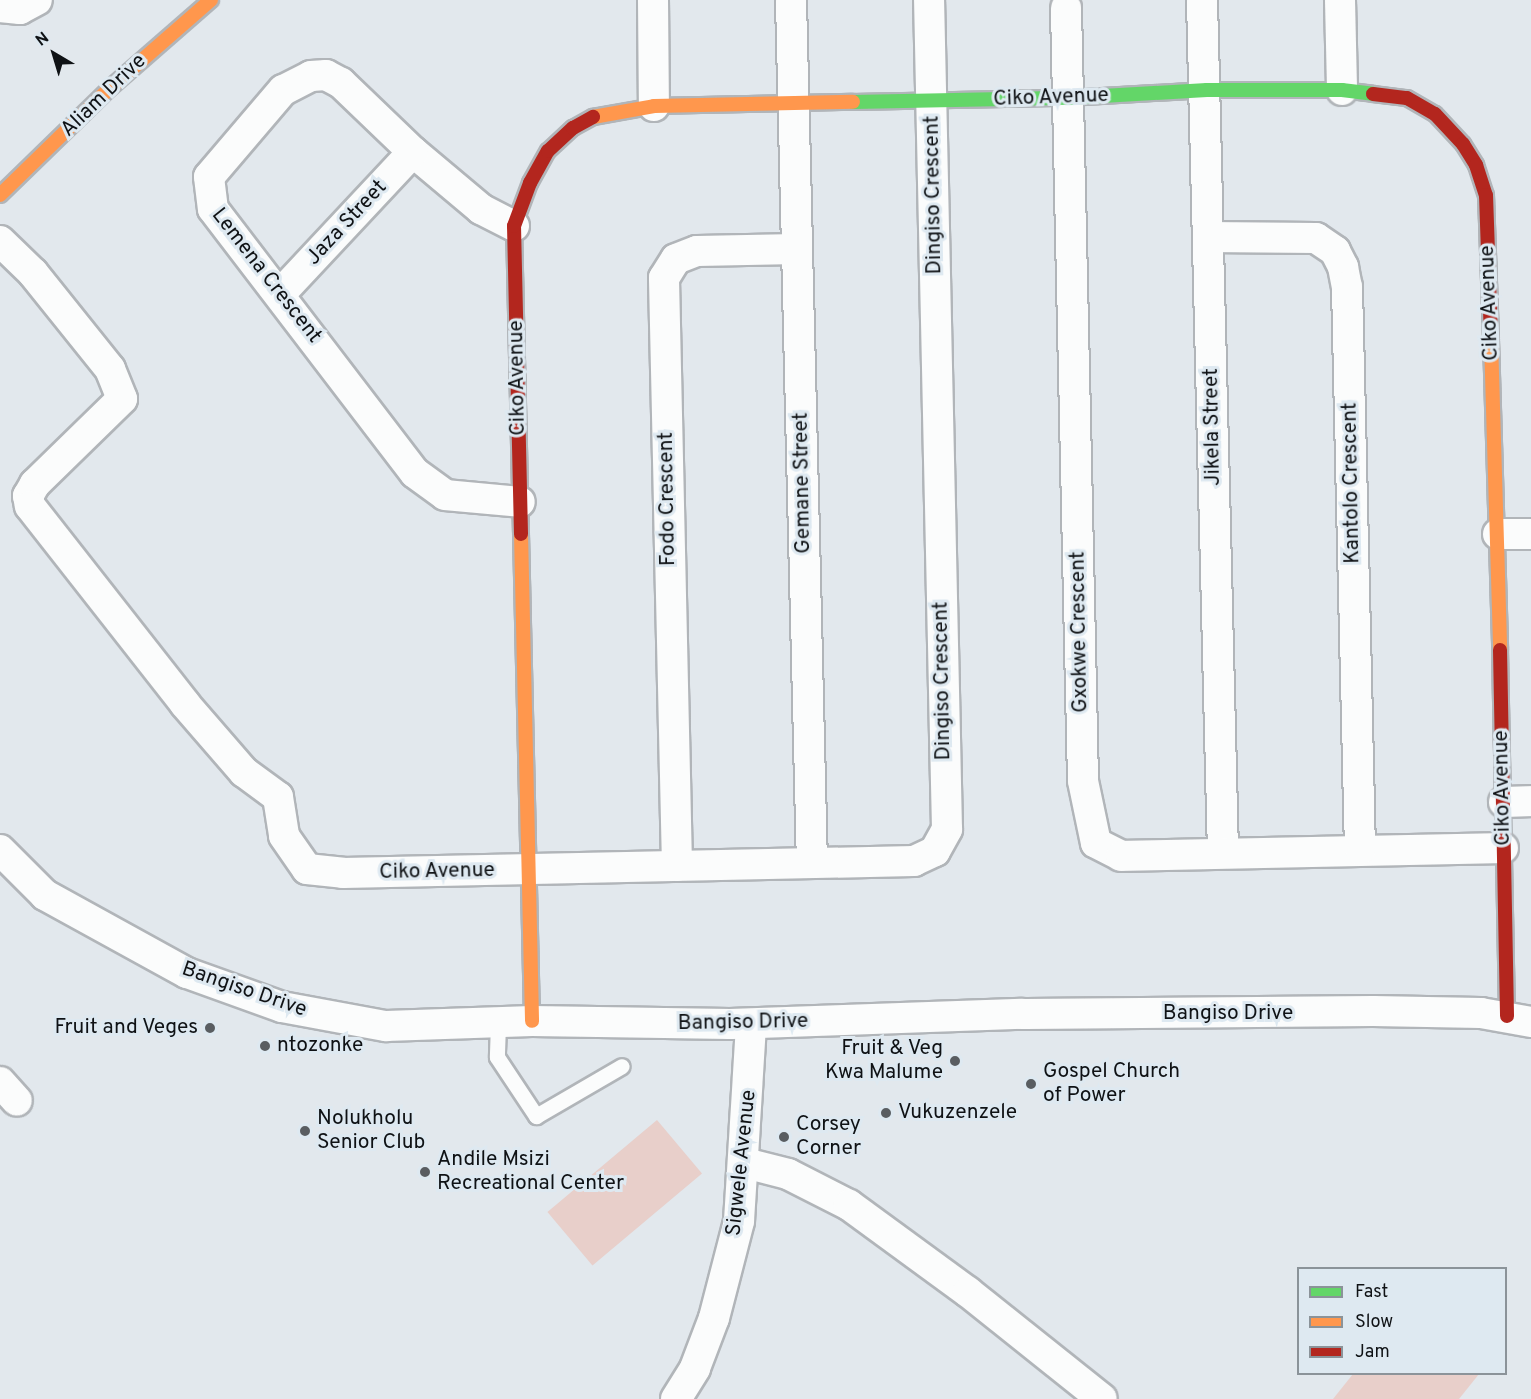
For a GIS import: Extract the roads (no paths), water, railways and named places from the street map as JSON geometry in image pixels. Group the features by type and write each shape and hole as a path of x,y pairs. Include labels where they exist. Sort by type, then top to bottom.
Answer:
{"street":[{"path":"0,8 20,9 37,0"},
{"name":"Aliam Drive","path":"0,195 110,88 211,0"},
{"path":"653,0 654,106"},
{"path":"791,0 794,102"},
{"path":"929,0 932,101"},
{"name":"Jikela Street","path":"1202,0 1207,90 1208,237 1223,854"},
{"path":"1341,0 1342,90"},
{"name":"Gxokwe Crescent","path":"1066,8 1083,781 1089,823 1096,843 1121,856 1503,848"},
{"name":"Lemena Crescent","path":"514,226 481,209 413,152 341,82 326,75 296,82 267,105 212,170 209,200 415,473 431,488 462,499 520,502"},
{"name":"Ciko Avenue","path":"532,1021 514,226 530,183 548,151 573,128 620,110 654,106 1068,98 1207,90 1342,90 1407,98 1448,125 1476,165 1486,195 1498,534 1517,802 1503,848 1519,1019"},
{"name":"Dingiso Crescent","path":"530,870 914,861 935,851 947,829 932,101"},
{"name":"Gemane Street","path":"794,102 812,864"},
{"name":"Jaza Street","path":"281,293 413,152"},
{"name":"Kantolo Crescent","path":"1208,237 1316,238 1335,251 1343,267 1347,287 1360,850"},
{"name":"Ciko Avenue","path":"0,241 33,273 110,369 122,399 35,483 28,495 30,506 173,691 244,772 278,797 284,836 301,863 312,871 343,873 530,870"},
{"name":"Fodo Crescent","path":"677,866 664,278 676,259 697,252 797,249"},
{"path":"1498,534 1531,534"},
{"name":"Bangiso Drive","path":"0,850 45,895 96,926 187,973 282,1007 386,1026 498,1024 532,1021 630,1025 751,1024 1022,1014 1373,1011 1519,1019"},
{"name":"Sigwele Avenue","path":"676,1399 695,1368 727,1276 739,1221 745,1163 751,1024"},
{"path":"745,1163 788,1174 849,1205 968,1292 1102,1399"}],"lane":[{"path":"498,1024 497,1057 530,1111 536,1116 622,1066"}],"place":[{"name":"Fruit and Veges","path":"210,1028"},
{"name":"ntozonke","path":"265,1046"},
{"name":"Fruit & Veg Kwa Malume","path":"955,1061"},
{"name":"Gospel Church of Power","path":"1031,1084"},
{"name":"Vukuzenzele","path":"886,1113"},
{"name":"Nolukholu Senior Club","path":"305,1131"},
{"name":"Corsey Corner","path":"784,1137"},
{"name":"Andile Msizi Recreational Center","path":"425,1172"}]}
